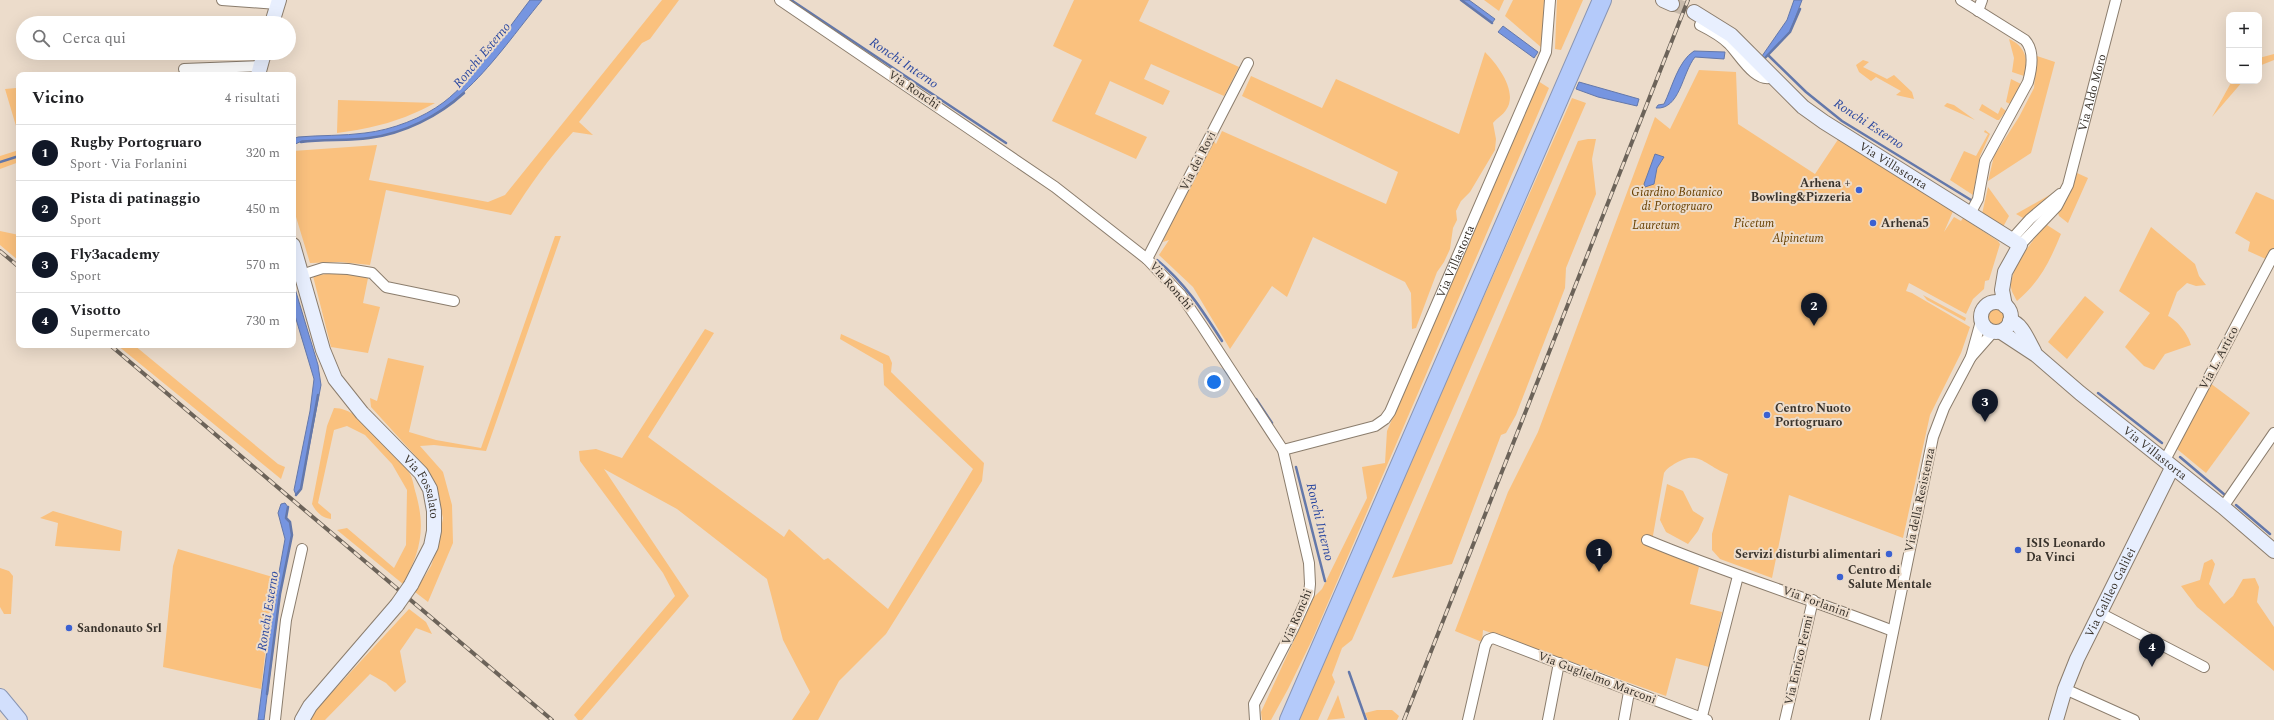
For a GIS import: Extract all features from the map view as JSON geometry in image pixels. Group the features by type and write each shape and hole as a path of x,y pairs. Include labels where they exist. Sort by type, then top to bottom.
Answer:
{"highway":[{"path":"1289,720 1602,0"}],"main road":[{"path":"0,697 19,720"}],"street":[{"path":"222,0 278,2 274,16"},
{"name":"Via Ronchi","path":"780,0 1055,187 1147,259 1181,295 1283,450 1309,563 1309,594 1293,629 1254,704 1255,720"},
{"name":"Via Villastorta","path":"1283,450 1376,426 1385,419 1408,374 1539,70 1546,52 1550,0"},
{"path":"1961,0 2014,32 2030,45 2032,69 2018,102 1992,144 1985,161 1978,199 1970,214"},
{"path":"1978,11 1982,0"},
{"name":"Via Aldo Moro","path":"1985,306 1992,295 1999,264 2028,228 2037,226 2057,206 2068,185 2116,0"},
{"name":"Via Villastorta","path":"1697,18 1731,35 1803,107 1824,122 2016,242"},
{"name":"Via dei Rovi","path":"1147,259 1248,64"},
{"path":"184,69 261,65"},
{"name":"Via Aldo Moro","path":"2005,306 2002,290 2005,272 2003,265 2030,219 2053,201 2068,185"},
{"name":"Via L. Artico","path":"2168,465 2274,254"},
{"name":"Via Fossalato","path":"296,257 323,350 335,379 362,413 421,473 430,489 434,511 434,531 431,546 411,585 396,605 310,706 302,720"},
{"path":"301,275 323,268 348,268 372,273 386,288 454,301"},
{"path":"1993,302 2005,306 2010,312 2010,321 2005,329 1997,332 1971,357 1981,321 1981,313 1985,306 1993,302"},
{"path":"1981,321 1985,329 1997,332 2036,355"},
{"path":"2010,321 2015,322 2022,331 2036,355"},
{"name":"Via Villastorta","path":"2036,355 2168,465 2223,507 2274,551"},
{"name":"Via della Resistenza","path":"1876,720 1933,437 1944,408 1971,357"},
{"path":"2223,507 2274,433"},
{"name":"Via Galileo Galilei","path":"2056,720 2077,658 2100,613 2168,465"},
{"name":"Via Forlanini","path":"1647,540 1738,576 1813,600 1893,631"},
{"path":"275,720 286,620 302,549"},
{"path":"1703,719 1738,576"},
{"name":"Via Enrico Fermi","path":"1785,720 1813,600"},
{"path":"2100,613 2204,667"},
{"name":"Via Guglielmo Marconi","path":"1468,720 1485,646 1488,640 1498,639 1629,692 1703,719"},
{"path":"1548,720 1559,663"},
{"path":"2065,690 2134,720"},
{"path":"1624,720 1629,692"}],"green space":[{"path":"662,0 679,0 650,39 642,43 579,122 593,135 573,132 540,172 511,215 386,190 370,265 340,262 310,263 296,217 296,151 377,145 369,180 488,202 505,195"},
{"path":"1074,0 1149,0 1139,21 1239,67 1224,96 1151,64 1144,79 1170,91 1163,105 1110,81 1095,114 1147,137 1136,159 1052,121 1082,60 1053,46"},
{"path":"1484,0 1504,0 1499,11"},
{"path":"1513,0 1544,0 1542,48 1505,16"},
{"path":"1557,0 1583,0 1561,50 1555,49"},
{"path":"2009,39 2019,45 2022,49 2026,59 2026,70 2024,76 2012,72 2014,58"},
{"path":"1485,52 1505,79 1510,95 1509,103 1505,112 1493,123 1496,139 1495,150 1470,192 1461,201 1456,211 1457,220 1453,228 1450,249 1437,272 1416,328 1412,329 1411,293 1405,282 1313,237 1287,297 1272,286 1230,349 1193,287 1159,255 1169,240 1163,242 1213,140 1216,144 1222,131 1386,204 1398,172 1242,96 1251,76 1322,108 1336,79 1459,134"},
{"path":"2274,54 2274,60 2262,65 2262,57"},
{"path":"2037,56 2055,62 2031,153 1988,181 1994,156 2019,117 2034,88"},
{"path":"1863,60 1869,62 1863,67 1887,79 1894,75 1912,92 1914,99 1896,95 1901,91 1876,77 1871,81 1859,72 1856,65"},
{"path":"1699,70 1736,72 1738,124 1815,174 1839,138 1954,209 1944,232 1954,217 1961,221 1963,218 1998,241 2000,244 1989,280 1985,281 1984,289 1973,299 1966,314 1909,283 1906,291 1970,327 1961,353 1930,415 1903,538 1789,495 1772,578 1720,559 1712,550 1712,534 1728,474 1696,458 1684,459 1669,467 1665,471 1651,547 1699,567 1690,604 1722,612 1709,667 1676,658 1666,696 1483,630 1482,642 1455,631 1508,492 1538,432 1655,117 1670,129"},
{"path":"2011,79 2021,84 2012,105 2006,102"},
{"path":"1538,81 1549,88 1312,640 1271,720 1262,720 1261,712 1314,597 1322,589 1367,498 1362,467 1385,463 1387,431"},
{"path":"2230,84 2240,84 2212,117"},
{"path":"16,88 16,126 5,89"},
{"path":"1572,98 1586,103 1352,640 1342,648 1332,675 1335,682 1318,720 1296,720"},
{"path":"338,100 435,103 411,115 388,123 337,133"},
{"path":"1947,103 1954,105 1975,120 1944,106"},
{"path":"1982,104 1998,114 2001,107 2006,111 1999,120 1997,120 1979,110"},
{"path":"1985,130 1990,134 1980,156 1973,195 1950,180 1964,151 1976,156 1988,134 1984,132"},
{"path":"1596,139 1592,159 1596,194 1566,268 1565,288 1516,415 1506,433 1501,435 1452,564 1392,578 1578,141"},
{"path":"16,151 16,163 0,169 0,156"},
{"path":"2077,173 2088,178 2068,223 2059,216 2057,210 2070,194"},
{"path":"1988,187 2009,216 2003,227 1982,214"},
{"path":"2060,189 2025,219 2016,214"},
{"path":"2256,192 2274,200 2274,251 2268,260 2248,251 2250,242 2235,233"},
{"path":"2047,225 2061,234 2053,253 2038,279 2017,301 2011,287 2011,280 2014,272 2030,245"},
{"path":"2151,227 2195,264 2199,276 2206,285 2196,286 2187,283 2177,292 2168,316 2182,328 2191,345 2165,354 2154,370 2144,366 2125,347 2150,313 2119,291"},
{"path":"0,231 16,234 16,258 0,245"},
{"path":"555,236 561,236 486,451 434,445 420,446 443,472 452,505 453,543 428,602 415,592 431,566 437,549 443,518 437,493 421,462 371,407 370,398 377,401 388,358 424,366 409,432 436,440 481,448"},
{"path":"339,272 368,278 363,303 380,307 368,353 331,347 313,276"},
{"path":"1923,295 1966,318 1965,321 1927,300"},
{"path":"2085,296 2104,312 2067,359 2048,342"},
{"path":"1996,306 2003,309 2006,316 2003,323 1996,326 1989,323 1986,316 1989,309"},
{"path":"705,329 714,333 648,437 784,537 789,529 824,560 828,558 888,609 973,469 884,385 883,364 840,339 841,334 889,356 892,363 891,372 984,463 982,481 886,634 839,681 818,720 792,720 810,692 783,640 767,579 677,509 604,469 689,596 582,720 578,720 574,715 675,596 663,573 580,461 579,451 596,449 622,458"},
{"path":"121,348 138,348 278,464 285,467 281,479"},
{"path":"2210,383 2250,413 2206,473 2177,449"},
{"path":"334,408 351,413 365,424 398,457 413,481 421,519 421,530 414,562 403,584 337,530 347,528 394,568 406,545 407,490 392,464 365,435 347,426 334,430 318,503 331,514 331,519 320,514 315,510 312,504 327,426"},
{"path":"1667,484 1683,491 1693,511 1704,518 1698,531 1688,544 1666,532 1660,520"},
{"path":"53,511 122,531 120,551 55,546 58,523 40,518"},
{"path":"178,549 276,578 271,603 261,689 163,667 173,566"},
{"path":"2212,559 2215,564 2209,584 2224,604 2233,596 2243,579 2255,578 2259,587 2257,602 2274,627 2274,671 2197,607 2181,586 2200,580 2204,563"},
{"path":"0,568 9,571 13,576 11,614 4,614 0,607"},
{"path":"409,609 426,622 432,634 416,628 400,651 406,682 395,692 386,683 370,674 325,720 309,720 311,715"},
{"path":"1338,695 1345,718 1327,720"},
{"path":"1377,710 1392,710 1399,716 1397,720 1368,720 1365,713"}],"water":[{"path":"530,0 542,0 506,46 469,87 448,105 425,120 399,131 369,138 302,141 296,144 296,138 298,137 357,134 386,129 427,113 444,102 467,81"},
{"path":"1461,0 1469,0 1495,19 1492,23"},
{"path":"1794,0 1802,0 1790,32 1765,58 1762,56 1787,20"},
{"path":"1503,26 1538,52 1534,58 1498,32"},
{"path":"1694,51 1725,52 1724,59 1695,57 1675,97 1664,107 1656,108 1658,105 1664,104 1676,75 1688,55"},
{"path":"1579,82 1639,99 1637,106 1598,97 1576,89"},
{"path":"1655,154 1664,157 1657,168 1654,184 1645,187 1644,184"},
{"path":"296,292 318,365 321,385 301,489 296,495 294,490 310,411 314,379 296,319"},
{"path":"285,503 288,507 286,517 290,522 292,535 280,594 264,720 258,720 272,611 285,539 278,513 281,504"}],"waterway":[{"name":"Ronchi Interno","path":"791,0 1006,143"},
{"name":"Ronchi Esterno","path":"1461,0 1492,23"},
{"path":"1765,58 1790,32 1800,9"},
{"name":"Ronchi Esterno","path":"1768,55 1806,92 1842,121 1971,200"},
{"name":"Ronchi Esterno","path":"301,142 361,139 395,133 420,123 443,109 464,93"},
{"path":"0,162 16,157"},
{"name":"Ronchi Interno","path":"1157,260 1185,288 1222,341"},
{"name":"Ronchi Esterno","path":"2098,393 2162,443"},
{"name":"Ronchi Esterno","path":"296,495 301,489 318,395"},
{"name":"Ronchi Interno","path":"1256,399 1272,423"},
{"path":"2180,457 2225,495"},
{"name":"Ronchi Interno","path":"1296,467 1325,581"},
{"name":"Ronchi Esterno","path":"2236,505 2270,534"},
{"name":"Ronchi Esterno","path":"267,694 280,594 292,535 290,522 286,518 288,507"},
{"name":"Ronchi Interno","path":"1349,672 1366,720"}],"tunnel":[{"path":"1672,4 1694,12"}],"railway":[{"path":"1404,720 1688,0"},
{"path":"0,251 16,264"},
{"path":"114,348 552,720"}],"place":[{"name":"Arhena + Bowling&Pizzeria","path":"1859,190"},
{"name":"Arhena5","path":"1873,223"},
{"name":"Pista di patinaggio","path":"1814,326"},
{"name":"Centro Nuoto Portogruaro","path":"1767,415"},
{"name":"Fly3academy","path":"1985,422"},
{"name":"ISIS Leonardo Da Vinci","path":"2018,550"},
{"name":"Servizi disturbi alimentari","path":"1889,554"},
{"name":"Rugby Portogruaro","path":"1599,572"},
{"name":"Centro di Salute Mentale","path":"1840,577"},
{"name":"Sandonauto Srl","path":"69,628"},
{"name":"Visotto","path":"2152,667"}],"park label":[{"name":"Giardino Botanico di Portogruaro","path":"1677,199"},
{"name":"Picetum","path":"1754,223"},
{"name":"Lauretum","path":"1656,225"},
{"name":"Alpinetum","path":"1798,238"}]}
